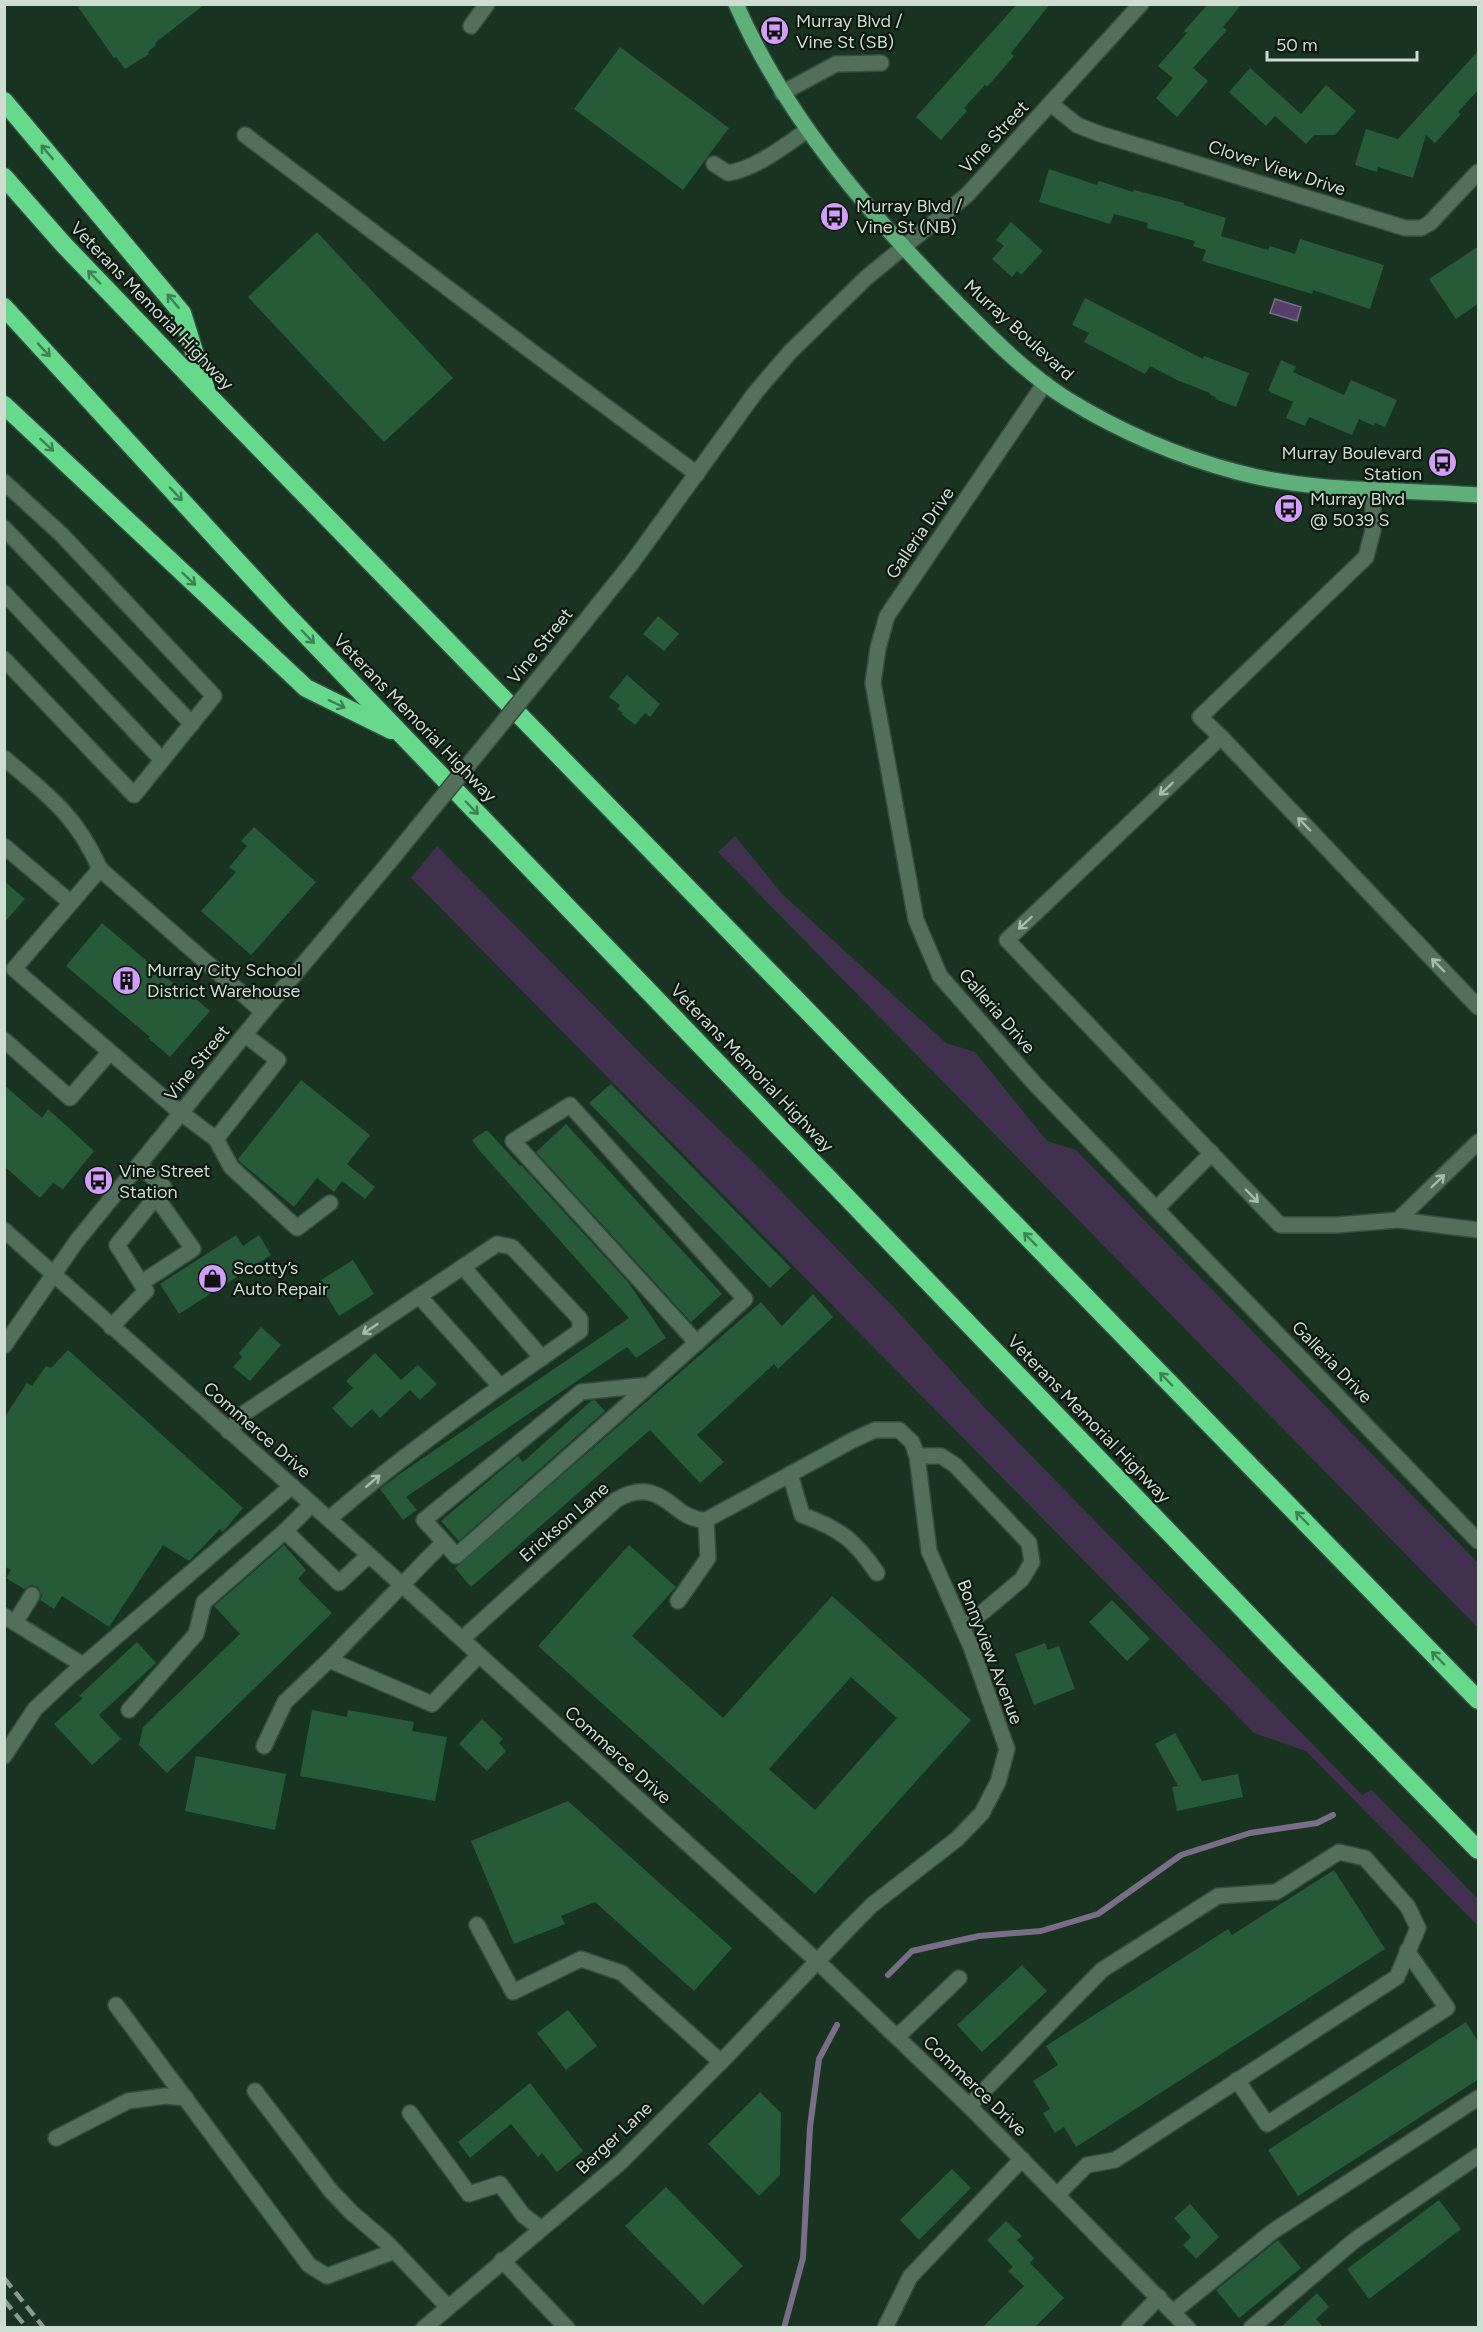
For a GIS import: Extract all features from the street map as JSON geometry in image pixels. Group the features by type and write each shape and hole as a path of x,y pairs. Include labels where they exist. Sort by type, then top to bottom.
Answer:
{"highway":[{"path":"4,101 183,313 207,394"},
{"name":"Veterans Memorial Highway","path":"4,177 64,245 207,394 1479,1700"},
{"name":"Veterans Memorial Highway","path":"4,307 283,611 1289,1657 1479,1850"},
{"path":"4,405 306,688 403,736"}],"main road":[{"name":"Murray Boulevard","path":"736,4 751,39 782,93 839,172 904,247 995,340 1066,398 1120,428 1188,457 1237,472 1296,484 1479,495"}],"street":[{"path":"471,26 487,4"},
{"name":"Vine Street","path":"4,1346 76,1242 631,564 755,393 790,352 859,285 967,195 1141,4"},
{"path":"782,93 837,64 881,63"},
{"name":"Clover View Drive","path":"1051,104 1077,124 1097,133 1405,228 1421,228 1430,224 1479,172"},
{"path":"714,164 728,173 740,171 808,130"},
{"path":"245,135 697,474"},
{"name":"Galleria Drive","path":"1045,383 887,616 878,648 873,683 916,920 940,976 1034,1083 1479,1541"},
{"path":"4,659 134,795 214,696 61,534 6,487"},
{"path":"1373,489 1373,530 1366,557 1200,717 1479,1007"},
{"path":"4,528 192,724"},
{"path":"4,593 162,760"},
{"path":"1221,737 1006,940 1280,1226 1338,1225 1398,1220 1479,1230"},
{"path":"4,758 54,801 74,822 100,869 263,1012"},
{"path":"4,846 70,902"},
{"path":"100,869 9,968 181,1113 216,1139 231,1167 297,1228 330,1203"},
{"path":"216,1139 278,1060 245,1035"},
{"path":"4,1040 70,1098 110,1053"},
{"path":"649,1385 581,1392 424,1520 456,1556 697,1343 745,1299 570,1106 513,1141 697,1343"},
{"path":"1398,1220 1479,1142"},
{"path":"1156,1209 1212,1153"},
{"path":"111,1327 146,1291 117,1245 164,1187 139,1165"},
{"path":"141,1284 193,1249 156,1197"},
{"name":"Commerce Drive","path":"4,1230 479,1654 817,1962 969,2106 1188,2328"},
{"path":"228,1431 246,1412 497,1244 512,1247 580,1319 580,1331 389,1467 329,1519"},
{"path":"463,1267 542,1358"},
{"path":"419,1296 500,1386"},
{"name":"Bonnyview Avenue","path":"790,1474 876,1430 899,1430 912,1442 929,1551 962,1627 1007,1749 998,1782 982,1813 957,1839 872,1905 817,1962"},
{"path":"916,1456 941,1456 955,1465 1029,1543 1032,1562 1022,1579 962,1627"},
{"path":"678,1601 708,1558 706,1520 790,1474 802,1515 844,1535 861,1549 877,1573"},
{"path":"4,1756 35,1709 292,1486"},
{"name":"Erickson Lane","path":"462,1639 616,1500 629,1492 657,1495 697,1520 706,1520"},
{"path":"129,1710 196,1634 204,1602 285,1531 312,1504"},
{"path":"285,1531 339,1583 369,1555"},
{"path":"264,1746 285,1702 444,1542"},
{"path":"32,1594 10,1620 83,1665"},
{"path":"329,1660 432,1704 479,1654"},
{"path":"969,2106 1102,1970 1218,1896 1276,1892 1339,1852 1365,1858 1408,1907 1418,1928 1397,1977 1115,2160 1087,2165 1058,2194"},
{"path":"477,1925 513,1992 581,1959 622,1973 721,2062"},
{"path":"1238,2080 1267,2124 1447,2008 1407,1951"},
{"name":"Berger Lane","path":"424,2328 447,2306 621,2162 817,1962"},
{"path":"897,2037 959,1978"},
{"path":"116,2004 309,2265 327,2276 395,2251"},
{"path":"255,2091 331,2191 395,2251 447,2306"},
{"path":"56,2138 128,2101 165,2096 186,2098"},
{"path":"1173,2312 1272,2232 1479,2098"},
{"path":"410,2113 469,2194 500,2184 523,2215 540,2228"},
{"path":"1251,2328 1355,2240 1432,2185 1479,2156"},
{"path":"885,2328 910,2277 1022,2159"},
{"path":"502,2260 567,2328"},
{"path":"1129,2328 1159,2298"}],"shaded area":[{"path":"1275,299 1301,307 1297,321 1270,313"},
{"path":"735,836 782,894 946,1043 975,1052 1047,1141 1076,1150 1478,1563 1478,1628 718,852"},
{"path":"437,846 649,1062 753,1162 902,1316 982,1405 1362,1795 1372,1790 1478,1899 1478,1926 1306,1751 1254,1733 411,878"}],"building":[{"path":"76,4 205,4 155,43 156,45 148,52 149,54 125,69 116,57 114,58"},
{"path":"1017,4 1050,4 1011,53 1014,56 987,87 985,85 964,108 967,111 941,140 916,117"},
{"path":"1208,4 1242,4 1223,27 1227,30 1193,68 1208,81 1177,117 1156,98 1173,78 1158,66 1187,33 1184,31"},
{"path":"620,47 729,128 683,190 574,109"},
{"path":"1479,50 1479,89 1458,112 1461,114 1435,143 1426,135 1413,178 1378,167 1377,172 1355,165 1366,129 1398,139"},
{"path":"1250,68 1301,114 1326,85 1356,111 1335,135 1314,135 1306,144 1275,116 1266,126 1229,92"},
{"path":"1049,169 1097,185 1099,181 1133,192 1134,190 1184,203 1184,205 1226,218 1221,236 1268,250 1270,246 1295,254 1300,239 1384,265 1370,309 1313,290 1312,294 1202,261 1206,250 1193,246 1195,241 1147,228 1148,223 1114,214 1110,224 1039,202"},
{"path":"1011,222 1043,251 1021,275 1017,271 1012,277 992,259 1004,246 996,240"},
{"path":"317,232 453,378 384,442 248,297"},
{"path":"1479,246 1479,303 1456,319 1429,279"},
{"path":"1085,298 1203,359 1204,356 1249,373 1236,407 1215,399 1216,397 1210,393 1150,366 1145,374 1084,342 1089,333 1072,325"},
{"path":"1281,360 1296,367 1293,372 1344,395 1351,380 1397,400 1385,427 1375,423 1374,426 1359,419 1352,435 1309,417 1305,426 1286,418 1293,402 1268,391"},
{"path":"658,616 679,634 664,651 643,634"},
{"path":"627,675 660,704 650,717 645,713 635,725 621,714 623,713 617,709 620,705 609,697"},
{"path":"254,827 316,882 251,955 201,911 236,872 229,867 247,846 241,841"},
{"path":"4,881 25,899 4,923"},
{"name":"Murray City School District Warehouse","path":"102,923 188,996 190,994 210,1011 170,1057 148,1038 150,1037 66,966"},
{"path":"301,1080 370,1135 347,1164 375,1187 365,1199 342,1181 334,1192 317,1178 294,1207 239,1161 238,1159"},
{"path":"611,1084 791,1268 770,1288 589,1103"},
{"path":"4,1085 42,1118 48,1109 94,1151 63,1189 53,1183 40,1198 4,1166"},
{"path":"566,1124 722,1294 691,1322 536,1152"},
{"path":"487,1130 628,1282 666,1338 636,1358 627,1347 406,1497 417,1510 403,1520 380,1489 629,1318 479,1150 472,1140"},
{"path":"236,1235 243,1246 259,1235 271,1255 179,1314 160,1284"},
{"path":"353,1260 374,1294 339,1316 318,1282"},
{"path":"813,1294 833,1317 778,1369 774,1364 697,1435 724,1462 700,1483 650,1430 471,1587 455,1568 761,1302 782,1326"},
{"path":"261,1327 281,1345 250,1381 233,1367 242,1357 239,1353"},
{"path":"68,1350 243,1508 223,1532 220,1529 189,1561 163,1545 109,1627 62,1596 54,1609 40,1600 42,1595 38,1587 32,1585 24,1589 6,1578 11,1570 4,1566 4,1418 27,1383 32,1386 46,1366 51,1368"},
{"path":"375,1353 401,1380 418,1365 437,1384 420,1400 410,1390 380,1418 372,1409 351,1428 332,1408 353,1388 346,1381"},
{"path":"595,1400 605,1411 459,1541 441,1521 518,1456 523,1462 591,1401"},
{"path":"284,1545 306,1570 298,1579 332,1613 167,1773 139,1745 143,1727 240,1634 214,1606"},
{"path":"629,1545 676,1587 632,1636 723,1718 832,1596 971,1720 815,1894 538,1646","holes":["851,1677 897,1718 815,1810 769,1769"]},
{"path":"1112,1600 1150,1639 1127,1661 1089,1622"},
{"path":"137,1642 156,1663 99,1715 121,1739 92,1765 54,1724 83,1698 79,1696"},
{"path":"1045,1643 1048,1650 1059,1646 1075,1689 1034,1705 1015,1654"},
{"path":"312,1710 347,1717 348,1710 414,1722 412,1731 447,1737 435,1801 300,1776"},
{"path":"482,1719 503,1739 499,1743 506,1751 487,1771 459,1744"},
{"path":"1175,1733 1202,1781 1238,1774 1243,1797 1177,1811 1172,1787 1178,1786 1155,1744"},
{"path":"196,1756 286,1774 275,1830 185,1811"},
{"path":"568,1801 732,1948 694,1991 595,1902 561,1916 565,1924 514,1944 471,1841"},
{"path":"1334,1870 1385,1949 1076,2147 1064,2127 1055,2133 1043,2113 1050,2109 1033,2081 1058,2065 1046,2046 1228,1929 1232,1935"},
{"path":"1022,1965 1047,1991 982,2052 957,2025"},
{"path":"568,2010 597,2046 566,2070 537,2033"},
{"path":"1466,2022 1479,2043 1479,2079 1298,2196 1268,2150"},
{"path":"530,2083 583,2151 557,2172 542,2153 538,2157 511,2124 470,2158 458,2142"},
{"path":"760,2092 781,2113 780,2175 759,2196 708,2144"},
{"path":"952,2169 971,2188 919,2240 900,2220"},
{"path":"666,2187 743,2266 703,2305 625,2226"},
{"path":"1439,2200 1461,2229 1369,2299 1347,2269"},
{"path":"1190,2204 1219,2237 1196,2259 1183,2245 1191,2237 1174,2218"},
{"path":"1006,2221 1022,2236 1017,2240 1034,2258 1030,2263 1064,2298 1034,2328 982,2328 1024,2286 1008,2271 1013,2267 987,2240"},
{"path":"1278,2240 1301,2268 1239,2318 1216,2290"},
{"path":"1317,2293 1329,2307 1316,2319 1324,2328 1280,2328"}],"waterway":[{"path":"888,1975 912,1951 979,1936 1041,1931 1098,1914 1181,1855 1250,1833 1317,1823 1333,1815"},
{"path":"784,2328 803,2258 810,2127 819,2059 837,2025"}],"railway":[{"path":"4,2278 44,2328"},
{"path":"4,2300 27,2328"}],"place":[{"name":"Murray Blvd / Vine St (SB)","path":"775,31"},
{"name":"Murray Blvd / Vine St (NB)","path":"835,216"},
{"name":"Murray Boulevard Station","path":"1443,463"},
{"name":"Murray Blvd @ 5039 S","path":"1289,509"},
{"name":"Murray City School District Warehouse","path":"126,980"},
{"name":"Vine Street Station","path":"98,1181"},
{"name":"Scotty’s Auto Repair","path":"212,1278"}]}
